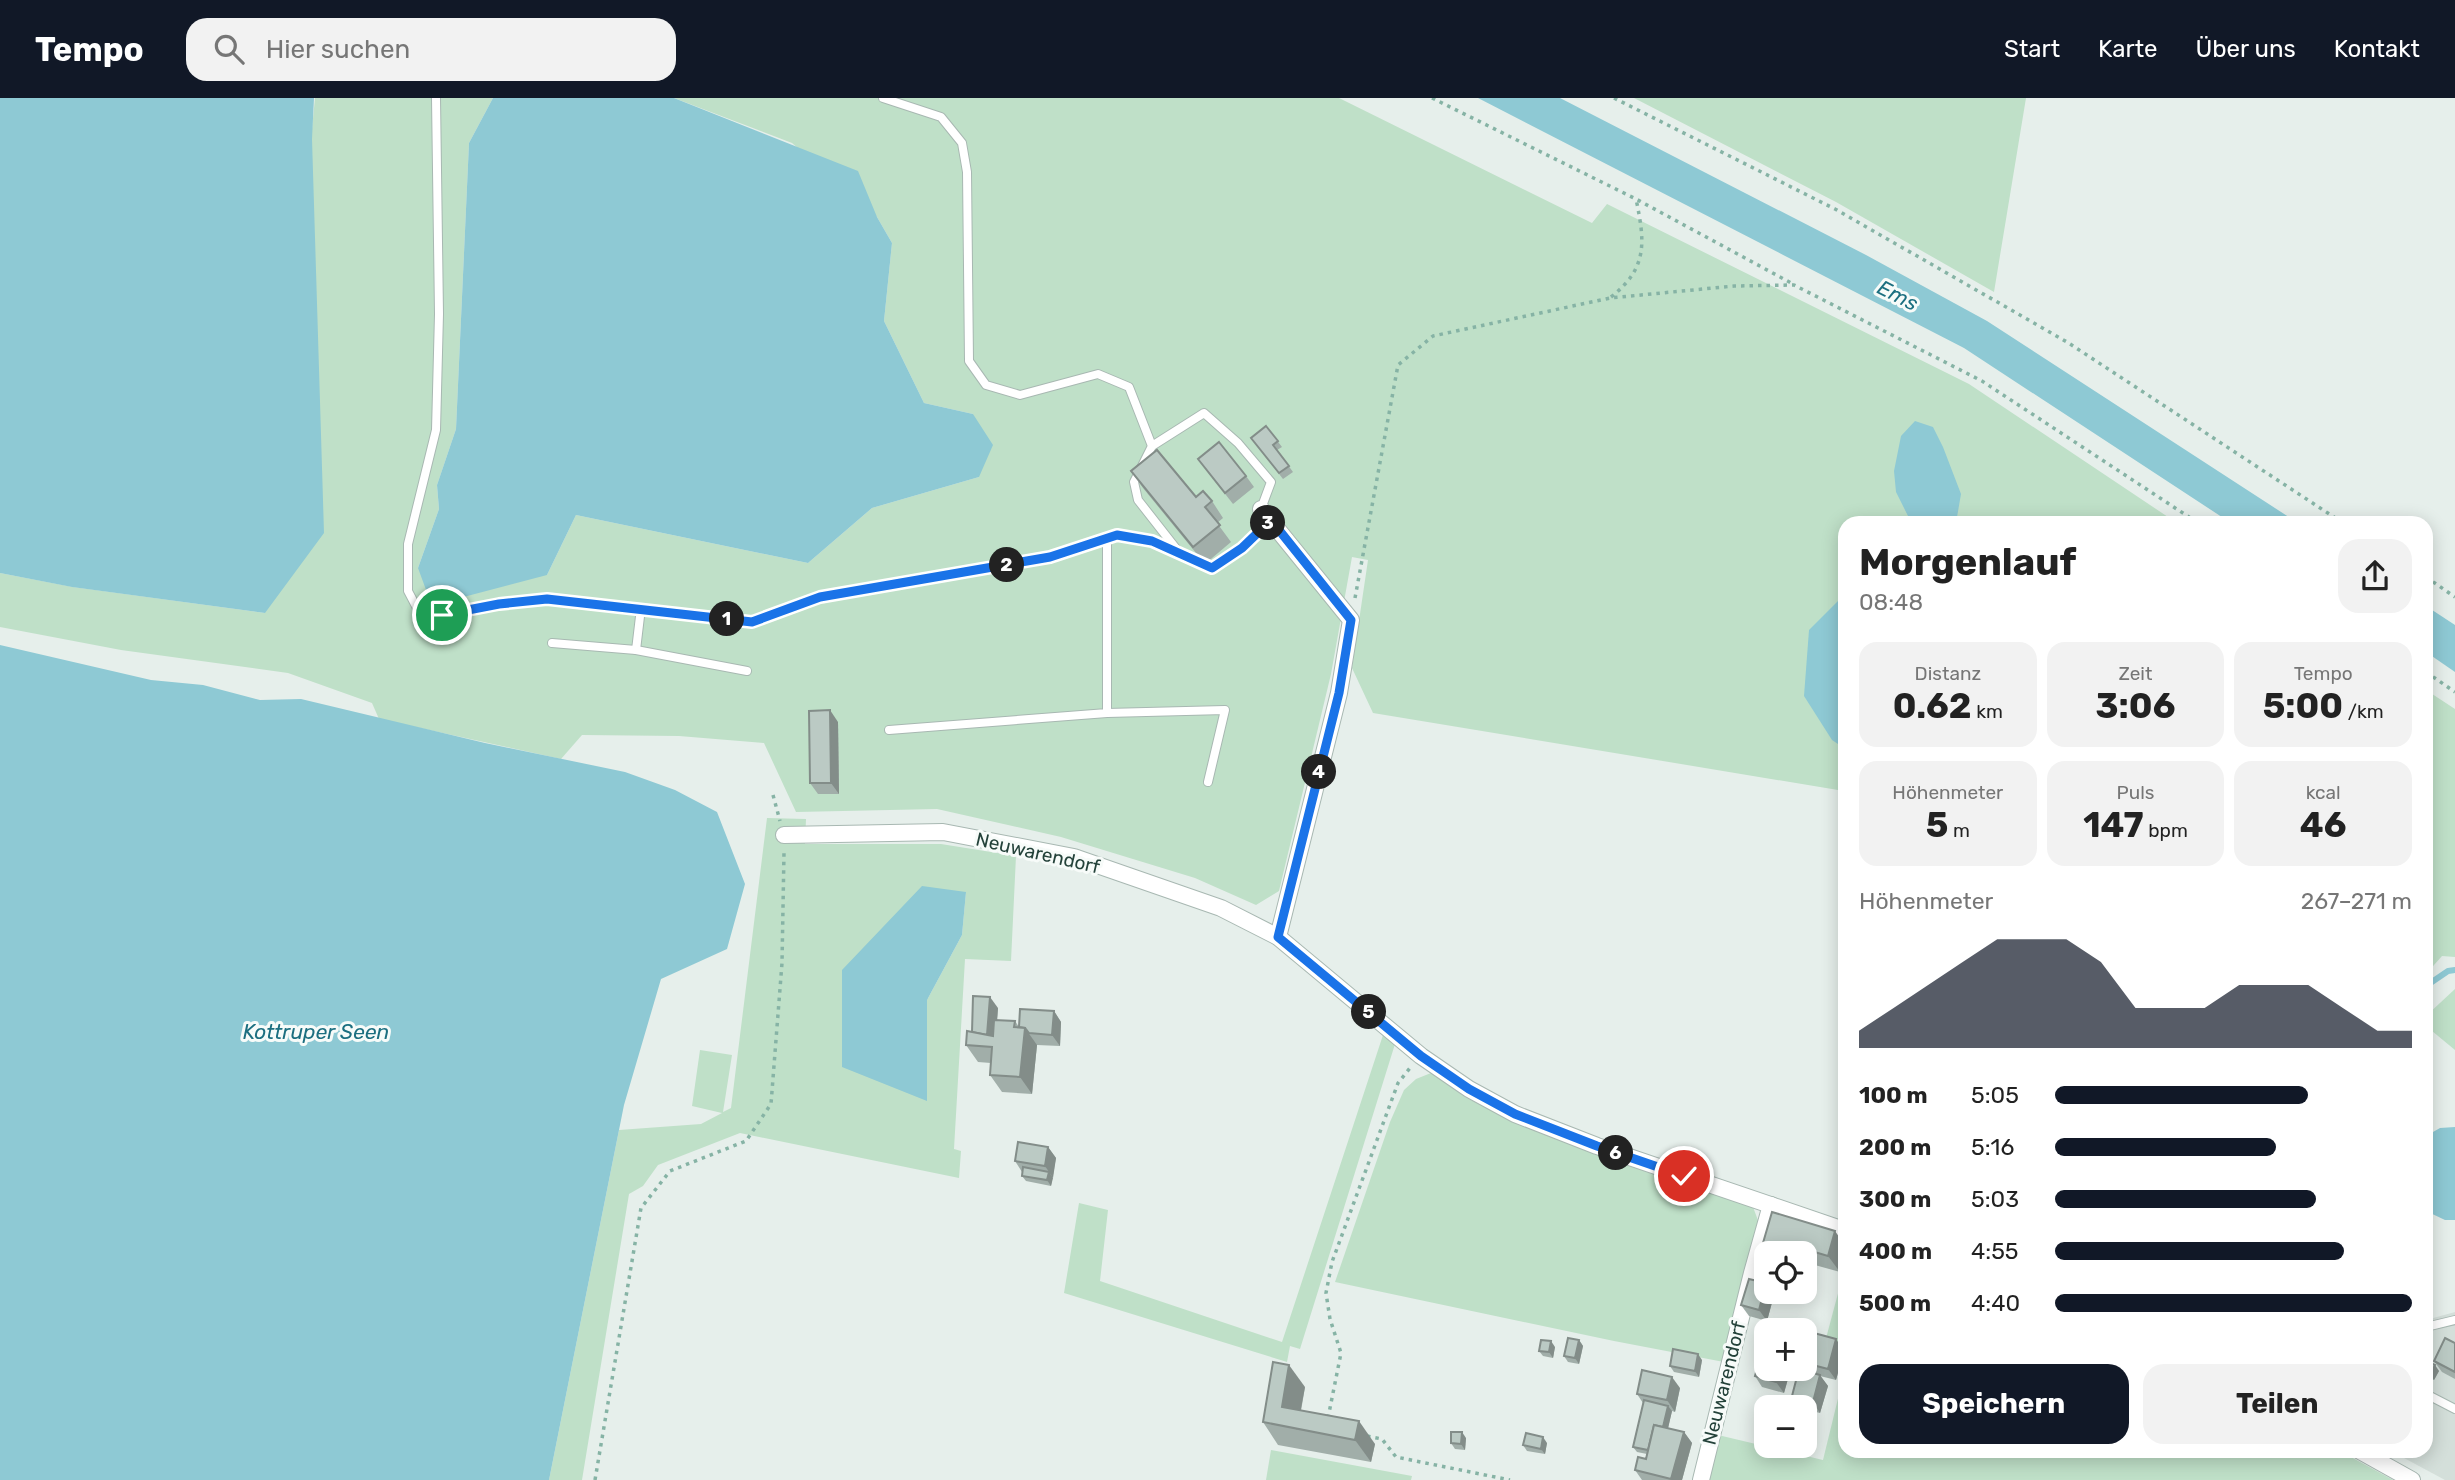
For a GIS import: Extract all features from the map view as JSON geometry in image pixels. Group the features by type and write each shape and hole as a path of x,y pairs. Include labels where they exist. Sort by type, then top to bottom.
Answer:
{"street":[{"path":"1266,515 1351,620 1339,693 1278,937"},
{"name":"Neuwarendorf","path":"784,835 943,832 1074,857 1221,908 1278,937 1421,1056 1469,1089 1515,1114 1597,1146 1838,1228"},
{"name":"Neuwarendorf","path":"1701,1480 1748,1286 1771,1205"},
{"path":"2373,1458 2412,1480"}],"lane":[{"path":"436,98 439,314 436,430 408,544 408,591 418,610 442,615 499,604 547,599 752,622 820,597 1050,557 1117,535 1152,541 1180,554 1212,568 1242,548 1266,515 1271,482 1238,443 1204,414 1152,446 1134,482 1138,500 1180,554"},
{"path":"883,98 941,117 962,143 967,172 969,362 986,385 1020,395 1098,374 1129,387 1152,446"},
{"path":"1107,539 1107,713"},
{"path":"636,650 641,608"},
{"path":"552,643 636,650 747,671"},
{"path":"889,730 1107,713 1225,710 1208,782"},
{"path":"2433,1325 2455,1320"},
{"path":"2433,1398 2455,1409"}],"path":[{"path":"1432,98 1636,199 1794,285 1982,381 2187,516"},
{"path":"1614,98 1835,209 2067,342 2332,516"},
{"path":"1610,298 1630,281 1643,252 1643,231 1636,199"},
{"path":"1351,620 1398,365 1433,336 1610,298 1734,286 1794,285"},
{"path":"2433,583 2455,597"},
{"path":"2433,677 2455,692"},
{"path":"595,1480 640,1208 670,1171 746,1141 771,1104 782,963 784,835 773,795"},
{"path":"1327,1427 1340,1353 1326,1293 1332,1262 1398,1083 1421,1056"},
{"path":"1360,1434 1382,1439 1396,1457 1510,1480"}],"shaded area":[{"path":"2455,1312 2455,1480 2445,1480 2404,1458 2433,1458 2433,1318"}],"green space":[{"path":"315,98 493,98 469,143 456,429 437,485 439,509 418,568 547,575 576,515 808,563 872,508 979,477 973,414 924,403 884,321 892,243 877,217 792,143 674,98 1339,98 1592,223 1607,204 1969,384 2167,516 1838,516 1838,790 1373,713 1352,668 1368,560 1352,557 1331,674 1279,891 1256,905 1195,878 1061,837 937,809 796,812 764,743 679,736 582,735 561,759 379,719 372,703 288,673 121,650 0,627 0,573 73,587 265,613"},
{"path":"1634,98 2026,98 1994,292 1836,202"},
{"path":"2433,695 2455,709 2455,957 2442,956 2433,966"},
{"path":"767,818 806,819 805,844 941,844 1016,856 1011,961 965,959 954,1149 961,1151 959,1178 740,1133 658,1165 643,1186 629,1194 582,1480 549,1480 619,1130 701,1124 722,1113 692,1106 700,1050 732,1055 723,1112 731,1108","holes":["966,892 962,935 927,1000"]},
{"path":"2455,989 2455,1050 2433,1032 2433,1009"},
{"path":"1383,1035 1395,1044 1300,1349 1290,1346 1287,1362 1064,1293 1079,1203 1108,1210 1100,1281 1282,1342"},
{"path":"1431,1073 1465,1097 1512,1121 1753,1207 1759,1223 1724,1362 1335,1282 1390,1122 1404,1090 1416,1079"},
{"path":"1838,1293 1838,1346 1825,1342"},
{"path":"1838,1399 1838,1458 2353,1458 2393,1480 1709,1480 1718,1435 1754,1444 1754,1458 1823,1460"},
{"path":"1271,1450 1412,1476 1411,1480 1266,1480"}],"water":[{"path":"0,98 314,98 312,139 324,533 265,613 72,587 0,573"},
{"path":"493,98 674,98 858,171 877,217 892,243 884,321 924,403 973,414 993,445 979,477 872,508 808,563 576,515 547,575 452,600 429,598 418,568 439,509 437,485 456,429 469,143"},
{"name":"Ems","path":"1478,98 1560,98 1866,255 1987,321 2287,516 2220,516 1964,348"},
{"path":"1915,421 1933,427 1961,494 1957,516 1908,516 1896,492 1894,471 1901,436"},
{"path":"1838,601 1838,744 1832,740 1804,696 1809,630"},
{"path":"2433,611 2455,625 2455,672 2433,657"},
{"name":"Kottruper Seen","path":"0,645 151,680 203,685 260,700 301,699 485,743 625,772 675,790 717,812 745,884 727,949 661,979 624,1105 549,1480 0,1480"},
{"path":"922,886 966,892 962,935 927,1000 927,1101 842,1067 842,970"},
{"path":"2455,1127 2455,1220 2445,1220 2433,1214 2433,1132 2440,1128"}],"building":[{"path":"1266,426 1278,441 1273,445 1289,466 1279,473 1251,438"},
{"path":"1219,442 1246,476 1225,493 1198,459"},
{"path":"1157,450 1196,497 1203,491 1212,501 1205,507 1220,525 1193,547 1131,471"},
{"path":"830,710 831,783 810,783 809,711"},
{"path":"973,996 990,997 987,1035 972,1032"},
{"path":"1020,1009 1054,1011 1052,1035 1029,1033 1025,1028 1019,1027"},
{"path":"994,1020 1015,1021 1014,1027 1025,1028 1020,1077 990,1075 992,1047 966,1045 967,1031 993,1036"},
{"path":"1018,1142 1048,1147 1045,1166 1015,1161"},
{"path":"1023,1167 1049,1172 1047,1180 1022,1176"},
{"path":"1772,1212 1835,1231 1828,1256 1817,1253 1817,1241 1764,1241"},
{"path":"1749,1279 1754,1280 1754,1304 1761,1304 1759,1310 1741,1305"},
{"path":"1817,1334 1836,1339 1828,1369 1817,1366"},
{"path":"1568,1338 1579,1340 1575,1358 1564,1356"},
{"path":"2445,1338 2455,1343 2455,1372 2434,1361"},
{"path":"1541,1340 1551,1341 1549,1352 1539,1351"},
{"path":"1673,1349 1698,1354 1695,1371 1670,1366"},
{"path":"1273,1362 1289,1365 1282,1407 1359,1421 1355,1440 1263,1422"},
{"path":"1642,1370 1672,1377 1667,1400 1637,1394"},
{"path":"1817,1374 1820,1375 1815,1395 1792,1395 1796,1381 1817,1381"},
{"path":"1644,1400 1668,1406 1663,1427 1654,1425 1648,1450 1633,1447"},
{"path":"1654,1425 1684,1432 1671,1479 1635,1470 1638,1457 1646,1459"},
{"path":"1451,1432 1462,1432 1461,1444 1451,1443"},
{"path":"1526,1433 1543,1437 1541,1449 1523,1445"}],"waterway":[{"path":"2433,981 2448,971 2455,970"}],"route":[{"path":"442,615 499,604 547,599 752,622 820,597 1050,557 1117,535 1152,541 1212,568 1242,548 1271,520 1351,620 1339,693 1278,937 1421,1056 1469,1089 1515,1114 1684,1176"}]}
